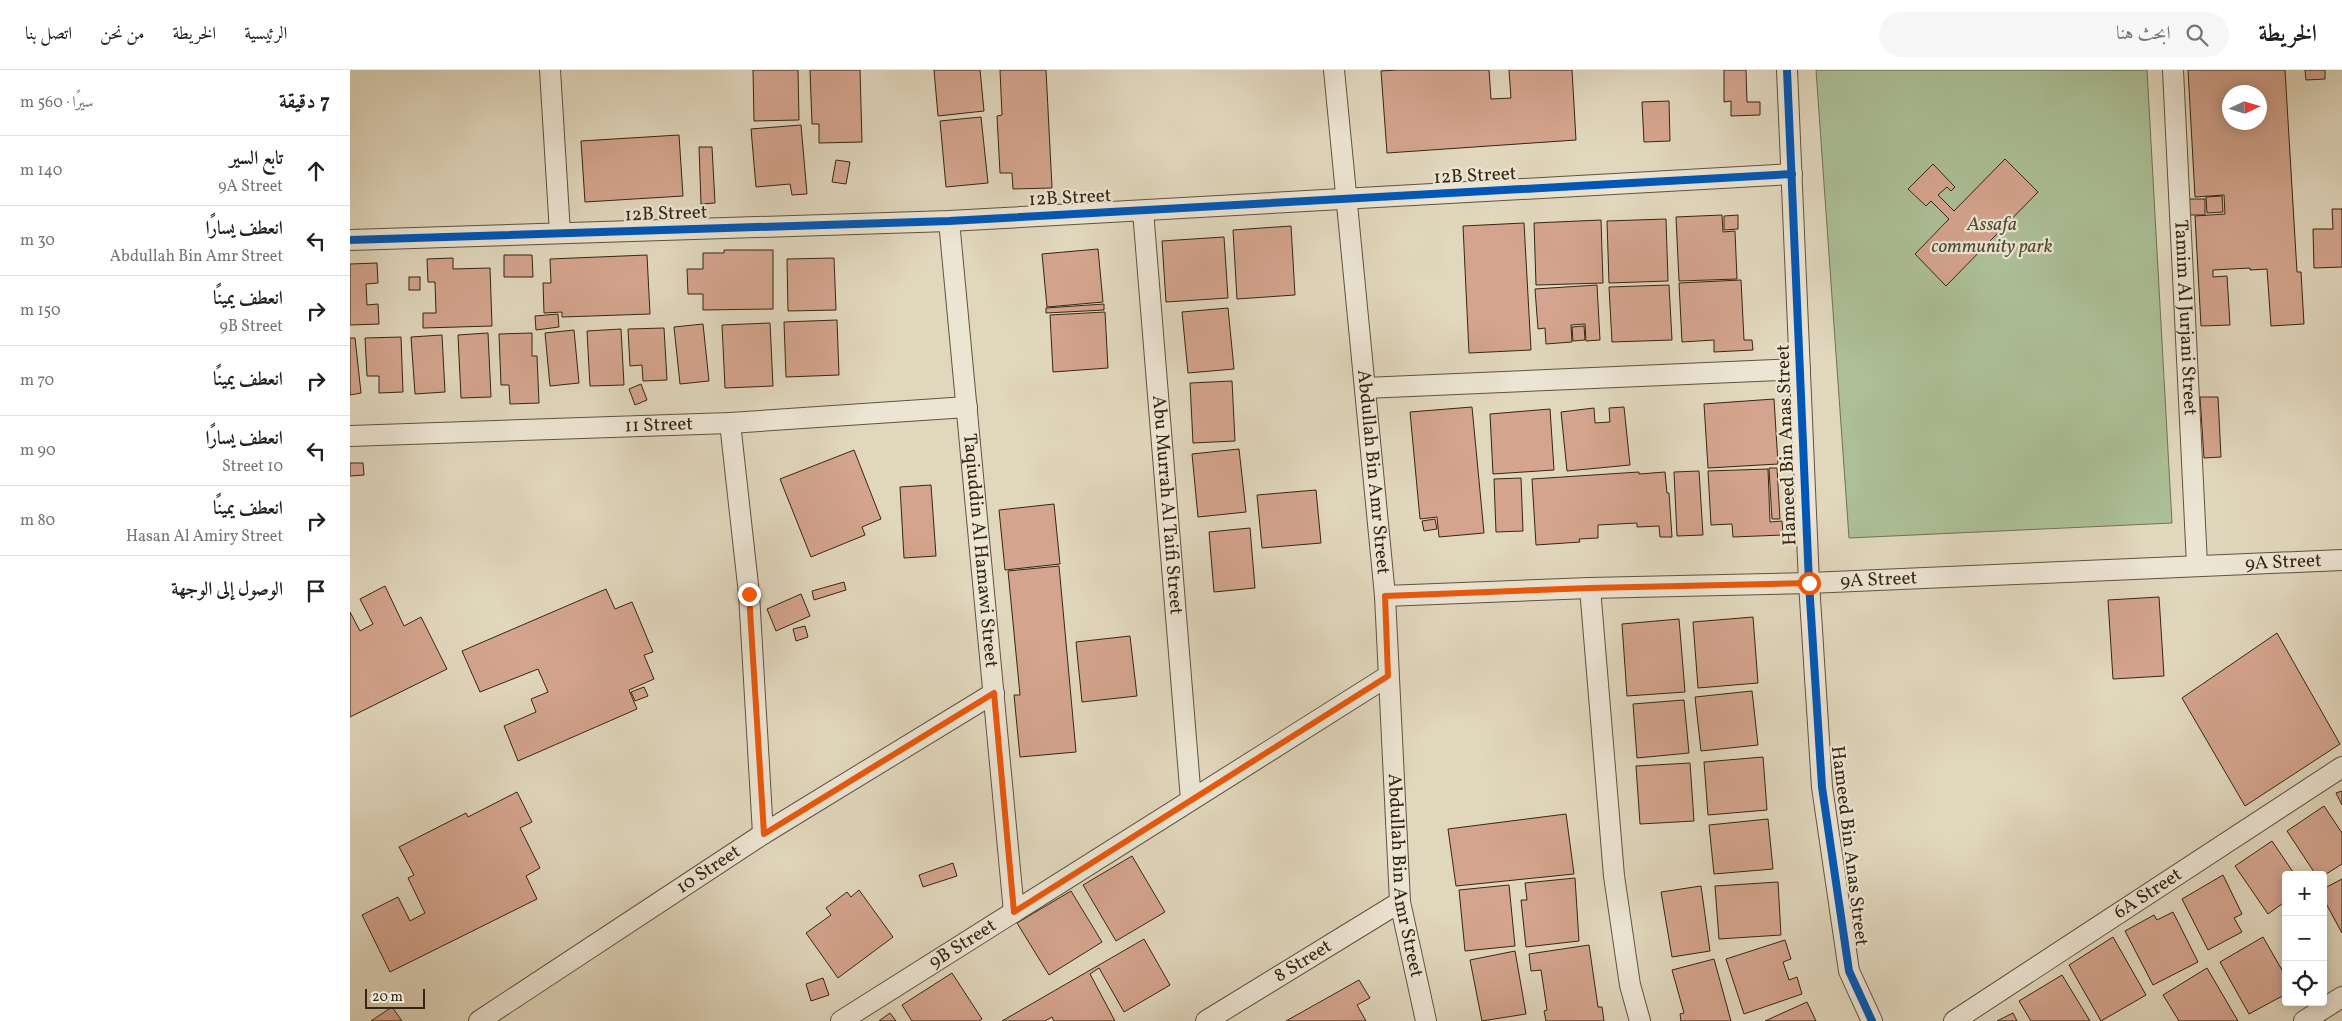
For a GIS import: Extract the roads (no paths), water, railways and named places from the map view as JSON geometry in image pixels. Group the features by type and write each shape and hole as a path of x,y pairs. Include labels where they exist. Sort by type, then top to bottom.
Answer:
{"street":[{"path":"550,70 560,233"},
{"name":"Abdullah Bin Amr Street","path":"1334,70 1385,596 1400,902 1426,1021"},
{"name":"Hameed Bin Anas Street","path":"1787,70 1809,583 1824,796 1849,971 1872,1021"},
{"name":"Tamim Al Jurjani Street","path":"2173,70 2198,565"},
{"name":"12B Street","path":"350,240 949,220 1347,200 1792,174"},
{"name":"Abu Murrah Al Taifi Street","path":"1143,211 1191,800"},
{"name":"Taqiuddin Al Hamawi Street","path":"949,220 1014,912"},
{"path":"1365,388 1800,370"},
{"name":"11 Street","path":"350,436 730,423 967,407"},
{"path":"730,423 749,594 764,834"},
{"name":"9A Street","path":"1385,596 1590,588 1809,583 2342,560"},
{"path":"1590,588 1614,876 1630,985 1640,1021"},
{"name":"9B Street","path":"841,1021 1388,676"},
{"name":"10 Street","path":"478,1021 764,834 994,693"},
{"name":"6A Street","path":"1954,1021 2342,767"},
{"name":"8 Street","path":"1206,1021 1400,902"},
{"path":"2304,1021 2342,996"}],"park label":[{"name":"Assafa community park","path":"1992,236"}]}
